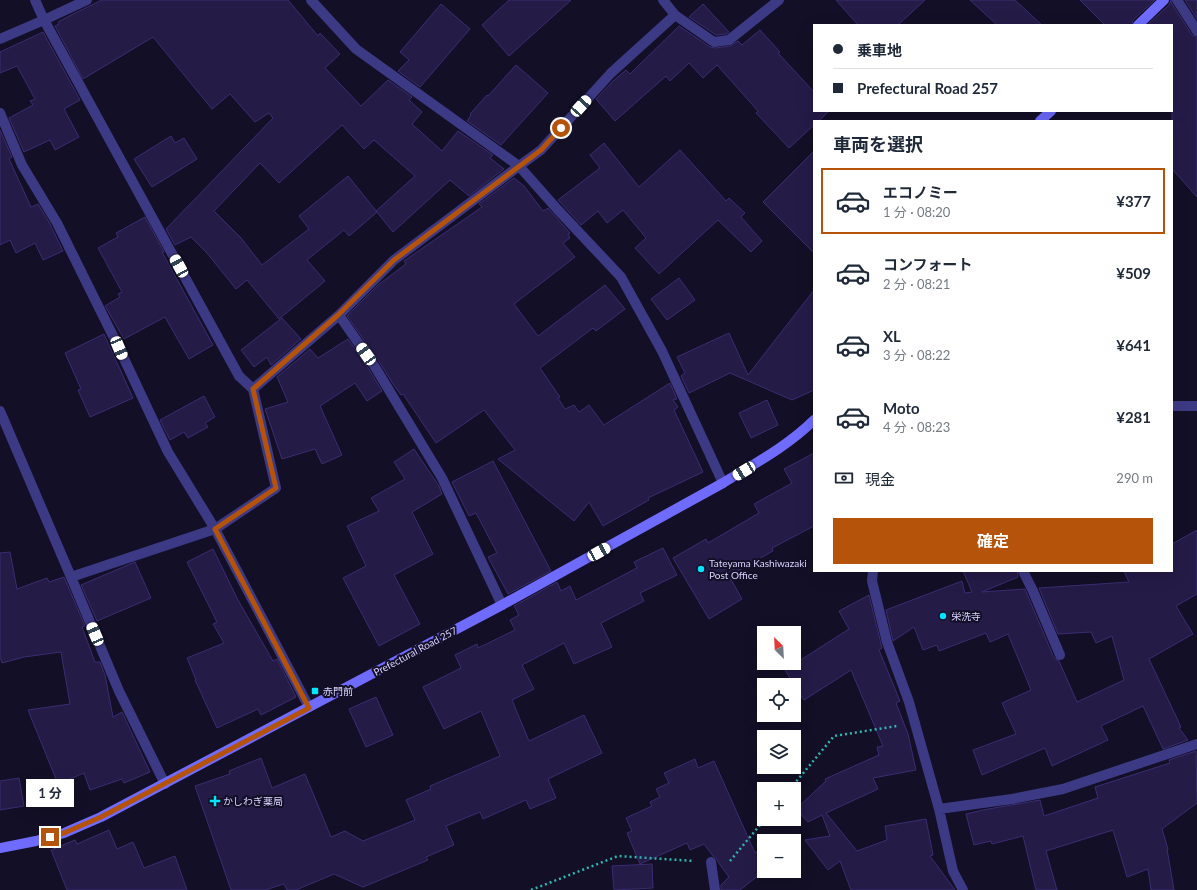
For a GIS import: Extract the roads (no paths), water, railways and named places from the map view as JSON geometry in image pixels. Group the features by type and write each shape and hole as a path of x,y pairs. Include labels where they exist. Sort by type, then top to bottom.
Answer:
{"main road":[{"path":"1139,24 1164,0"},
{"path":"1041,120 1049,112"},
{"name":"Prefectural Road 257","path":"0,848 36,841 64,833 101,817 165,784 502,605 723,483 788,442 813,421"}],"street":[{"path":"35,0 44,20 239,376 253,389 276,488 215,529 71,577"},
{"path":"0,38 87,0"},
{"path":"311,0 356,49 518,166 621,277 662,351 723,483"},
{"path":"663,0 675,15 714,42 728,40 779,0"},
{"path":"1177,0 1197,31"},
{"path":"253,389 338,315 394,260 541,150 611,73 675,15"},
{"path":"0,113 22,165 57,223 119,348 168,452 215,529 309,708"},
{"path":"338,315 375,367 442,478 502,605"},
{"path":"1173,406 1197,406"},
{"path":"0,411 119,691 165,784"},
{"path":"873,572 872,582 887,642 916,723 939,809 953,871 963,890"},
{"path":"1024,572 1060,655"},
{"path":"939,809 1012,799 1064,789 1197,744"},
{"path":"711,862 715,890"}],"place":[{"name":"Tateyama Kashiwazaki Post Office","path":"701,569"},
{"name":"栄洗寺","path":"943,616"},
{"name":"赤門前","path":"315,691"},
{"name":"かしわぎ薬局","path":"215,801"}]}
